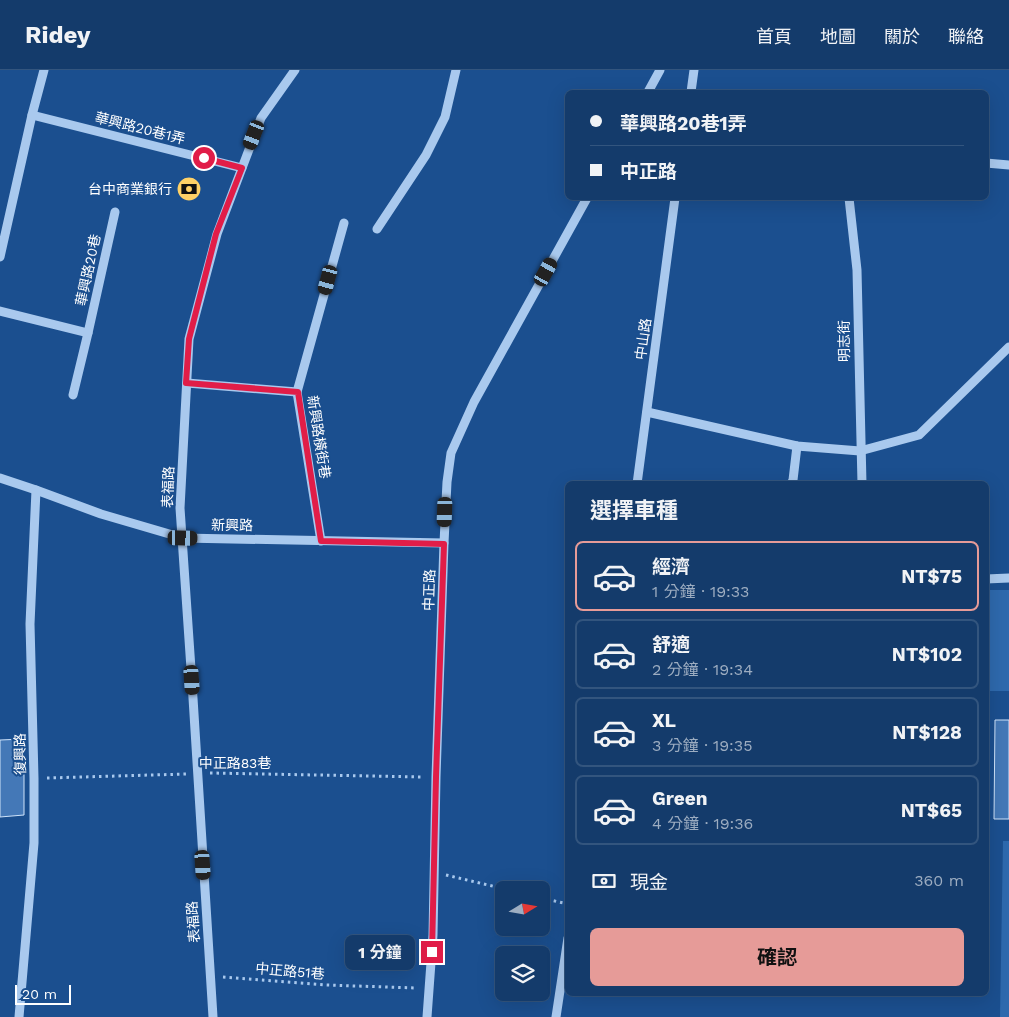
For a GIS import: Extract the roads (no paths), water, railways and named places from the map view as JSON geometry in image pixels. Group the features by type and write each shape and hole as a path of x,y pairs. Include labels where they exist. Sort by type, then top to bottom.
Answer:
{"street":[{"path":"0,257 44,70"},
{"name":"表福路","path":"213,1017 194,698 180,508 189,339 216,234 261,118 295,70"},
{"path":"377,229 426,155 445,117 456,70"},
{"path":"649,90 660,70"},
{"path":"691,90 694,70"},
{"name":"華興路20巷1弄","path":"32,115 242,168"},
{"path":"989,163 1009,164"},
{"name":"中正路","path":"427,1017 433,935 444,544 447,482 451,453 474,402 586,200"},
{"name":"中山路","path":"638,481 675,200"},
{"name":"明志街","path":"849,200 857,270 862,481"},
{"name":"華興路20巷","path":"73,395 114,212"},
{"name":"新興路橫街巷","path":"321,541 298,392 344,223"},
{"path":"0,311 88,333"},
{"path":"647,412 796,446 860,451 919,435 1009,347"},
{"path":"186,383 298,392"},
{"path":"792,481 796,446"},
{"name":"新興路","path":"0,478 101,514 183,538 444,544"},
{"name":"復興路","path":"19,1017 34,843 30,624 36,490"},
{"path":"989,579 1009,578"},
{"path":"556,1017 565,958"}],"place":[{"name":"台中商業銀行","path":"189,189"}]}
